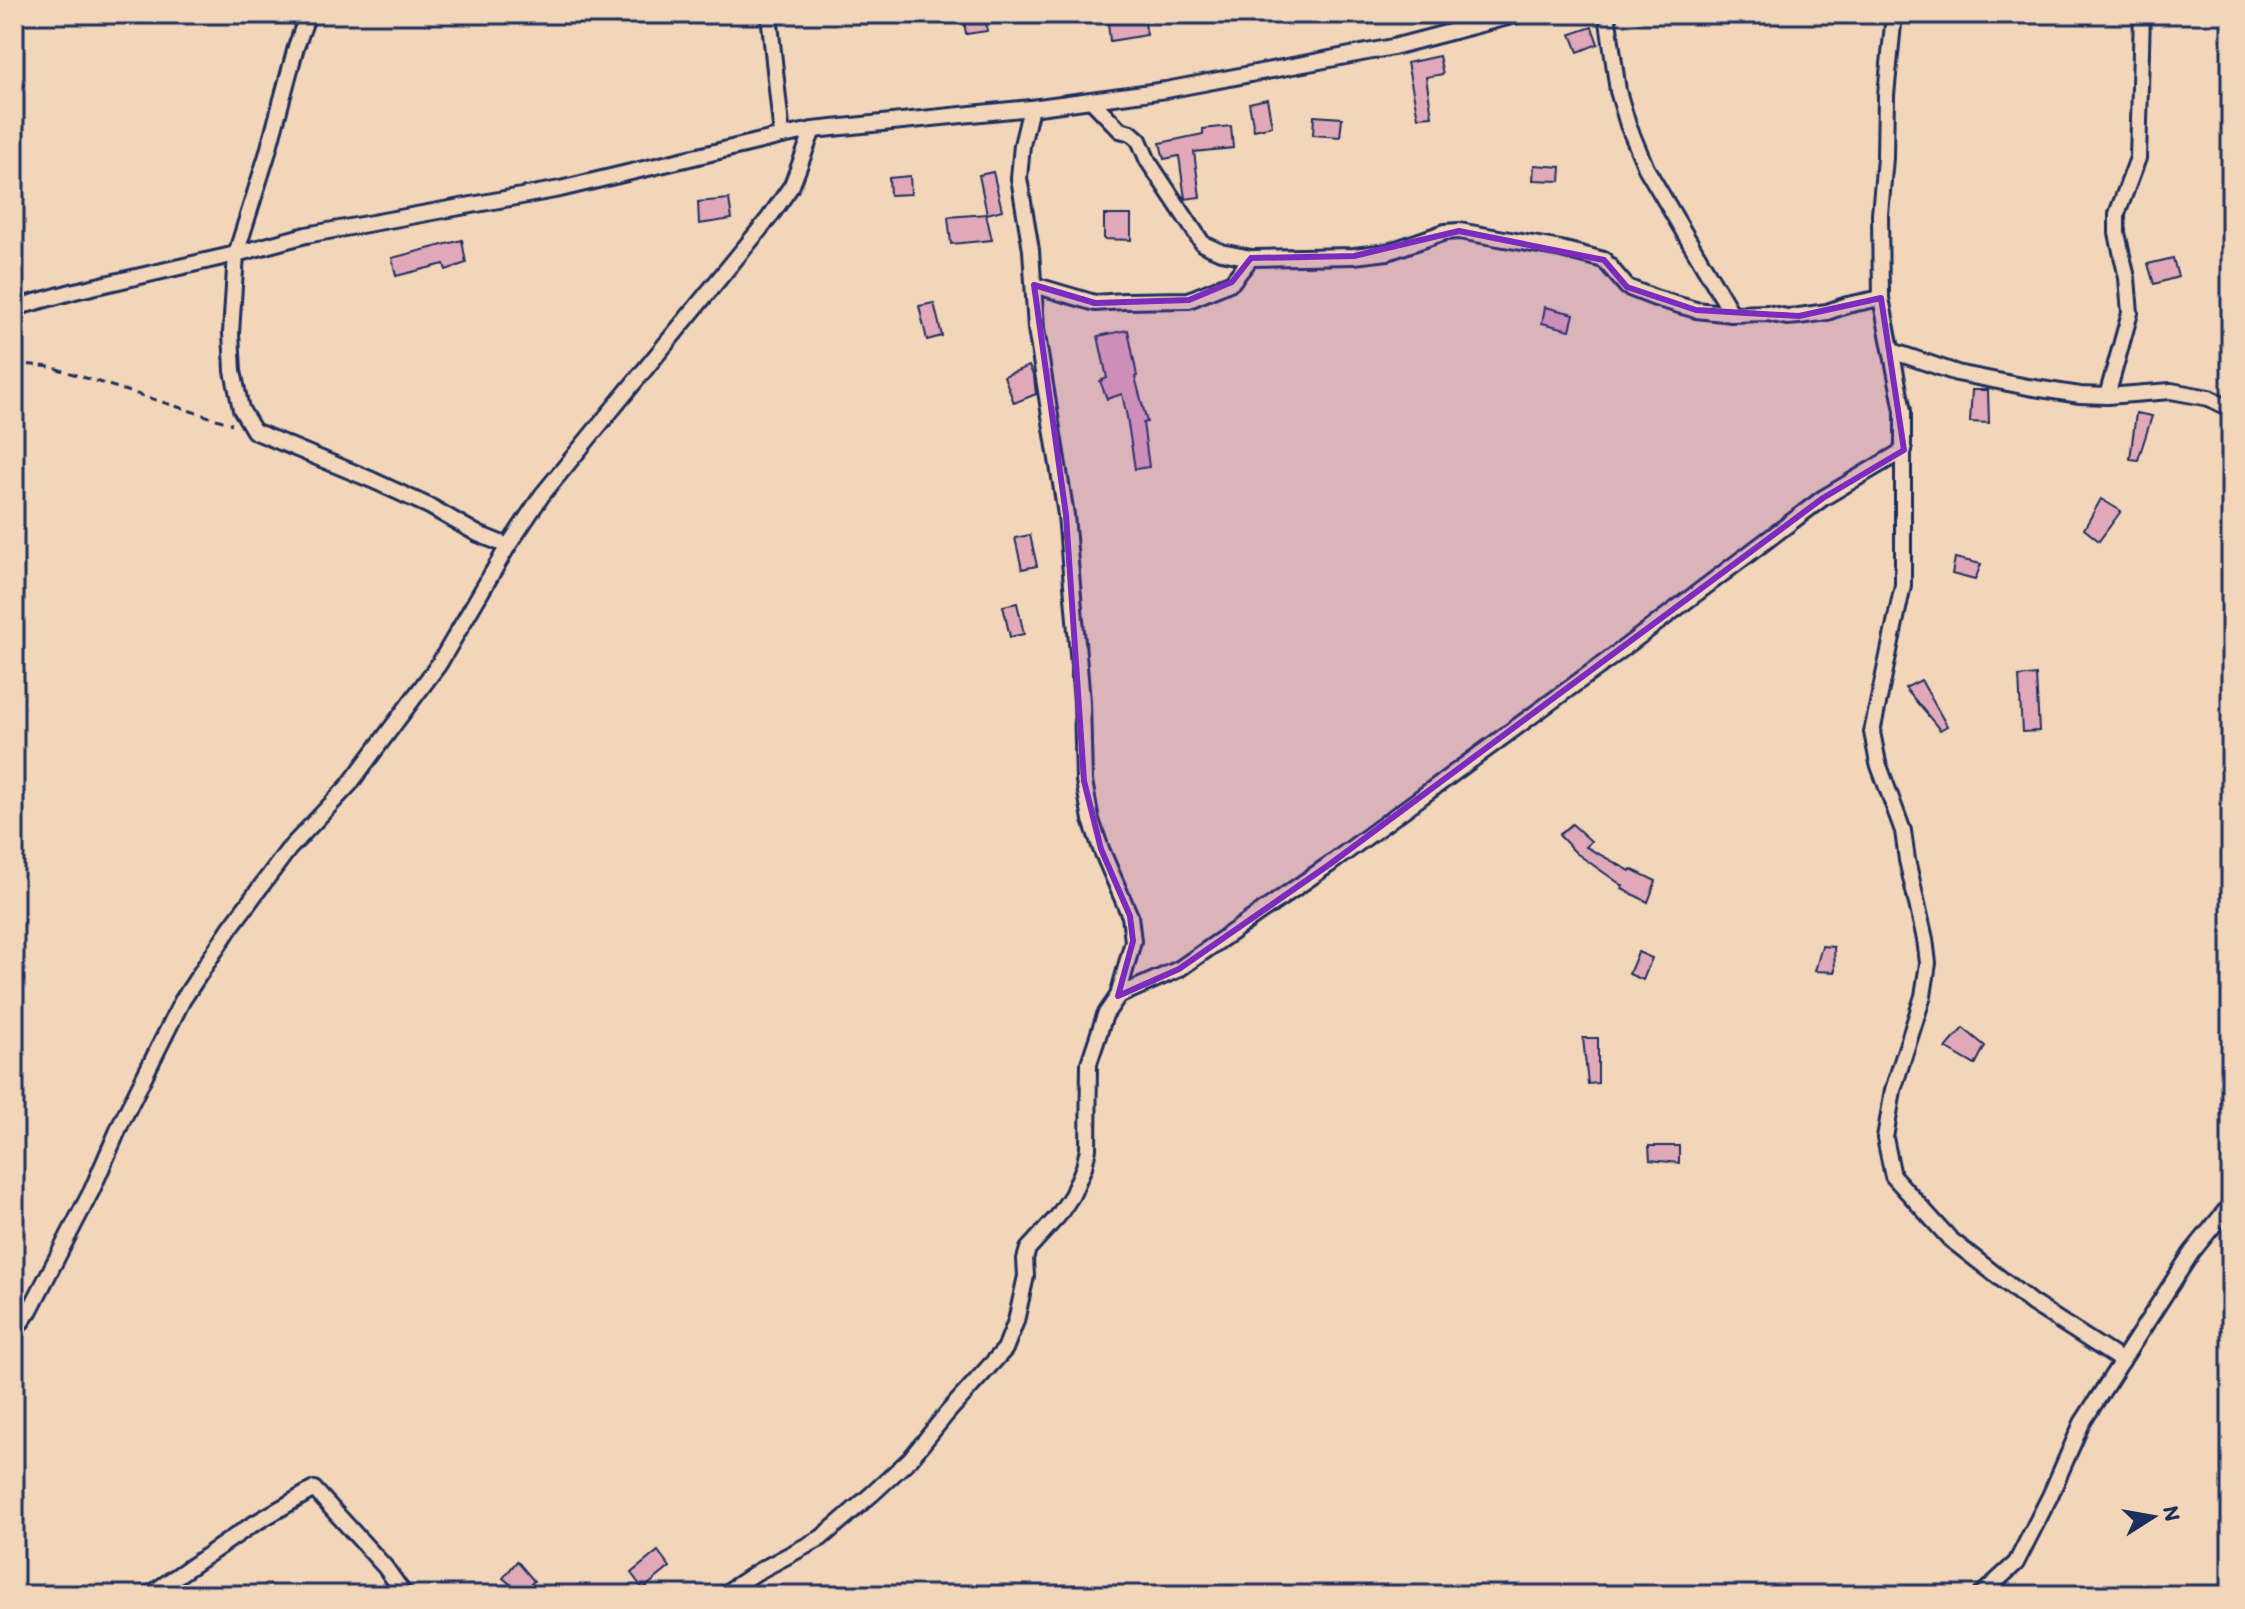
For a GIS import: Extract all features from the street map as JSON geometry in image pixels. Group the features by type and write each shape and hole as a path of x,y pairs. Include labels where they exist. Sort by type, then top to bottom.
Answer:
{"street":[{"path":"308,14 236,254 231,333 233,371 241,409 254,431 372,480 508,546"},
{"path":"769,14 782,136"},
{"path":"14,308 306,235 560,189 782,136 1166,90 1393,47 1519,14"},
{"path":"1607,14 1618,91 1628,125 1646,168 1732,314"},
{"path":"1894,14 1880,214 1881,298 1903,411 1903,585 1872,732 1878,763 1903,831 1928,963 1923,996 1893,1090 1885,1138 1893,1176 1950,1239 2032,1303 2122,1361"},
{"path":"2107,396 2130,313 2127,278 2117,233 2117,214 2138,158 2142,14"},
{"path":"1091,100 1120,130 1131,133 1139,140 1148,161 1203,244 1221,252 1251,258 1354,256 1388,252 1445,232 1459,231 1604,260 1627,287 1696,310 1732,314 1767,313 1787,317 1827,312 1881,298"},
{"path":"722,1595 757,1572 821,1538 872,1494 910,1459 1005,1349 1016,1321 1026,1276 1028,1249 1058,1216 1072,1195 1084,1167 1088,1149 1089,1063 1105,1015 1118,996 1133,941 1130,916 1091,820 1084,781 1082,701 1066,515 1036,329 1031,250 1019,178 1022,145 1031,108"},
{"path":"14,1332 30,1310 92,1190 122,1121 182,1001 230,928 288,850 349,785 439,664 508,546 542,495 769,218 792,185 813,130"},
{"path":"1034,285 1095,303 1189,300 1232,282 1251,258"},
{"path":"1892,351 1957,373 2062,392 2107,396 2171,391 2209,398 2231,409"},
{"path":"1118,996 1179,969 1330,864 1823,498 1904,450"},
{"path":"1981,1595 2016,1563 2082,1423 2192,1252 2231,1204"},
{"path":"149,1595 250,1526 314,1489 385,1567 405,1595"}],"path":[{"path":"14,363 51,367 254,431"}],"highlighted area":[{"path":"1459,231 1604,260 1627,287 1696,310 1799,316 1881,298 1904,450 1823,498 1330,864 1179,969 1118,996 1133,941 1130,916 1101,849 1084,781 1066,515 1034,285 1095,303 1189,300 1232,282 1251,258 1354,256"}],"building":[{"path":"963,14 985,14 987,31 966,34"},
{"path":"1144,18 1147,35 1110,41 1108,23"},
{"path":"1592,27 1598,44 1578,52 1571,34"},
{"path":"1439,56 1443,74 1426,77 1432,116 1418,117 1407,63"},
{"path":"1267,99 1272,126 1254,130 1249,103"},
{"path":"1314,116 1342,118 1340,137 1313,135"},
{"path":"1231,126 1233,148 1194,152 1200,197 1185,199 1179,156 1164,159 1160,143 1203,134 1203,129"},
{"path":"1534,165 1561,167 1560,181 1533,180"},
{"path":"993,172 1002,210 987,214 979,175"},
{"path":"910,176 911,194 890,195 889,178"},
{"path":"729,199 732,219 699,224 698,202"},
{"path":"986,214 992,240 951,244 948,217"},
{"path":"1104,215 1131,215 1131,240 1104,239"},
{"path":"462,240 466,263 446,270 444,264 396,276 392,258"},
{"path":"2173,258 2178,277 2154,284 2148,264"},
{"path":"934,303 942,336 927,340 919,306"},
{"path":"1545,307 1574,314 1570,330 1542,323"},
{"path":"1128,330 1135,377 1147,422 1143,423 1149,467 1135,469 1122,394 1107,399 1100,381 1107,378 1098,336"},
{"path":"1029,366 1036,394 1014,403 1004,376"},
{"path":"1972,390 1988,390 1989,423 1970,422"},
{"path":"2136,413 2152,416 2138,460 2130,459"},
{"path":"2101,499 2121,511 2099,541 2084,529"},
{"path":"1030,535 1037,566 1022,569 1015,538"},
{"path":"1955,558 1981,564 1975,580 1952,574"},
{"path":"1017,603 1024,634 1010,637 1003,606"},
{"path":"2036,675 2039,731 2022,732 2019,677"},
{"path":"1921,680 1947,726 1940,730 1905,688"},
{"path":"1572,824 1591,841 1586,847 1656,881 1648,902 1622,889 1623,886 1576,853 1559,835"},
{"path":"1822,946 1834,947 1835,972 1815,971"},
{"path":"1638,952 1652,958 1643,980 1629,974"},
{"path":"1963,1028 1985,1046 1975,1065 1946,1048"},
{"path":"1583,1038 1598,1038 1598,1083 1588,1084"},
{"path":"1649,1146 1679,1146 1679,1163 1650,1160"},
{"path":"658,1551 670,1567 643,1589 631,1573"},
{"path":"517,1561 534,1581 522,1594 503,1578"}]}
